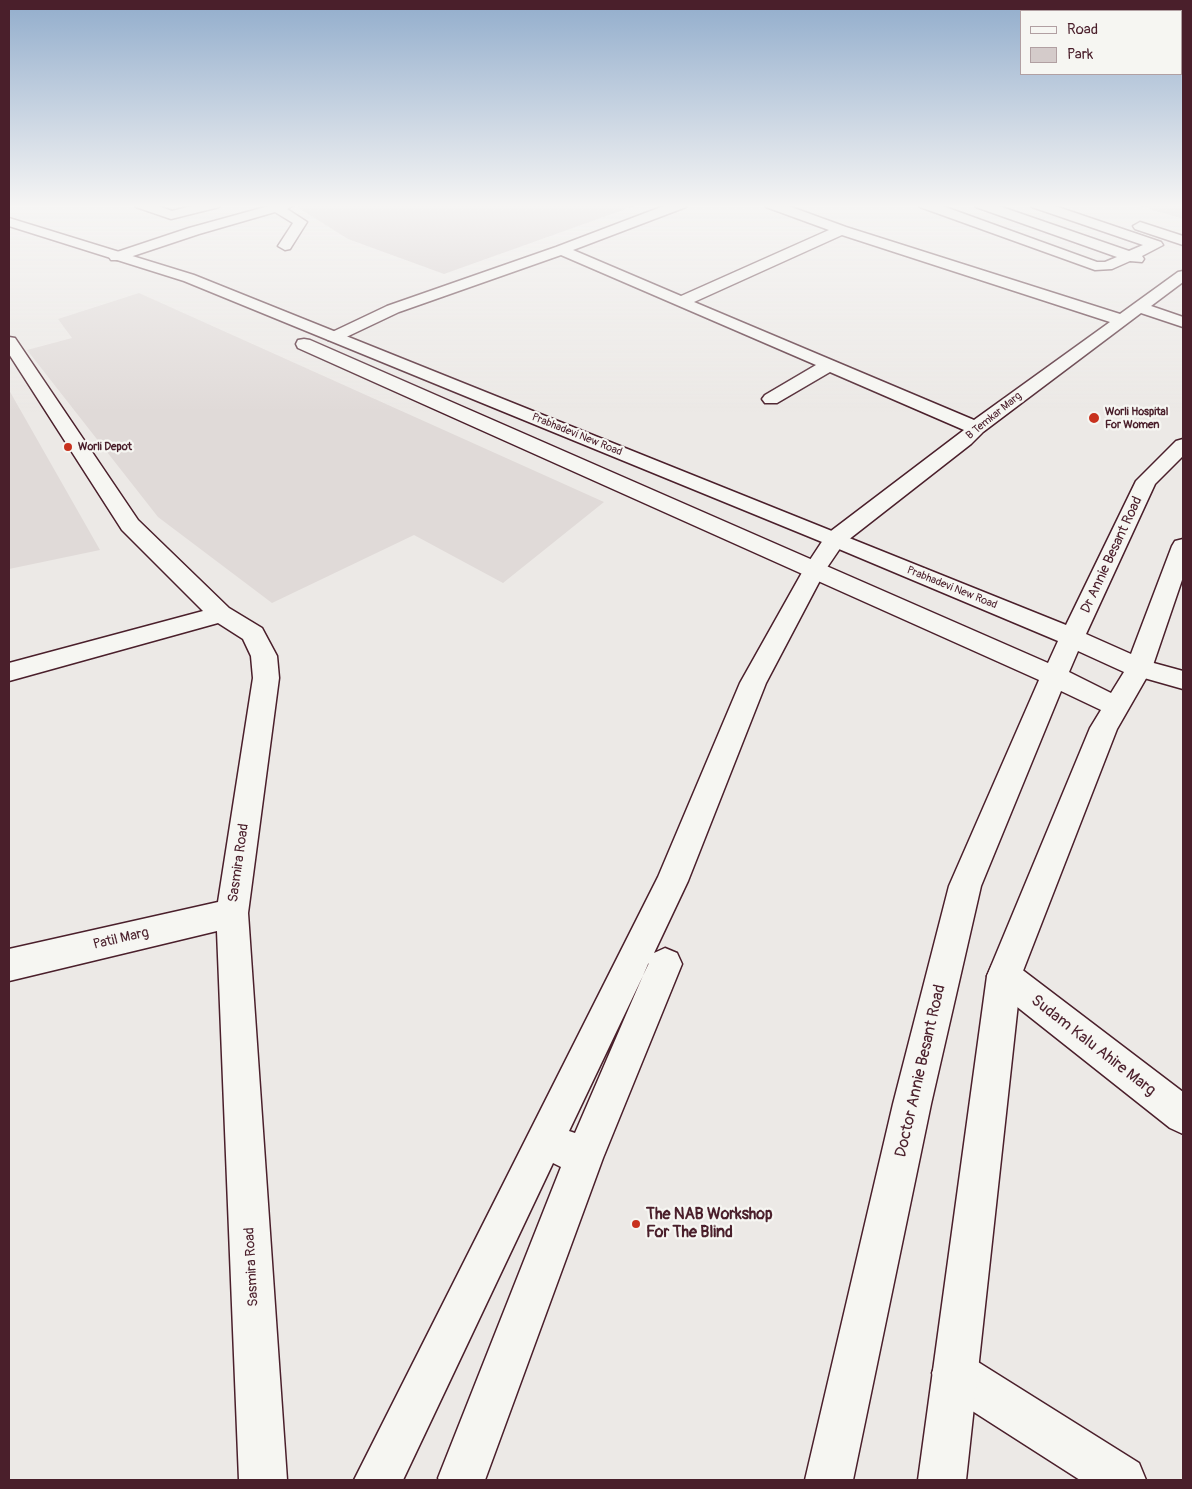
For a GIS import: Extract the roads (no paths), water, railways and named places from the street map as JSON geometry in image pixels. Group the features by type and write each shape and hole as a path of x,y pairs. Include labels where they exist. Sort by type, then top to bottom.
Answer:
{"street":[{"name":"Prabhadevi New Road","path":"125,273 192,296 815,569 1054,676 1115,706"},
{"name":"Prabhadevi New Road","path":"174,273 190,278 835,539 1073,638 1139,668 1183,680"},
{"path":"334,337 393,309 495,273"},
{"path":"616,273 976,428"},
{"path":"681,302 744,273"},
{"path":"976,273 1121,320"},
{"name":"B Temkar Marg","path":"378,1480 672,880 753,683 815,569 835,539 964,440 976,428 1183,275"},
{"path":"1137,308 1183,322"},
{"name":"Sasmira Road","path":"9,342 130,525 221,614 252,634 264,656 266,678 232,913 263,1480"},
{"path":"771,399 829,365"},
{"name":"Dr Annie Besant Road","path":"1054,676 1146,482 1183,445"},
{"path":"942,1480 1004,976 1104,728 1115,706 1139,668 1183,546"},
{"path":"9,672 221,614"},
{"name":"Doctor Annie Besant Road","path":"829,1480 912,1104 965,886 1054,676"},
{"name":"Patil Marg","path":"9,965 232,913"},
{"path":"462,1478 584,1158 665,964"},
{"name":"Sudam Kalu Ahire Marg","path":"1004,976 1183,1115"},
{"path":"545,1139 584,1158"},
{"path":"954,1372 1122,1480"}],"place":[{"name":"Worli Hospital For Women","path":"1094,418"},
{"name":"Worli Depot","path":"68,447"},
{"name":"The NAB Workshop For The Blind","path":"636,1224"}]}
